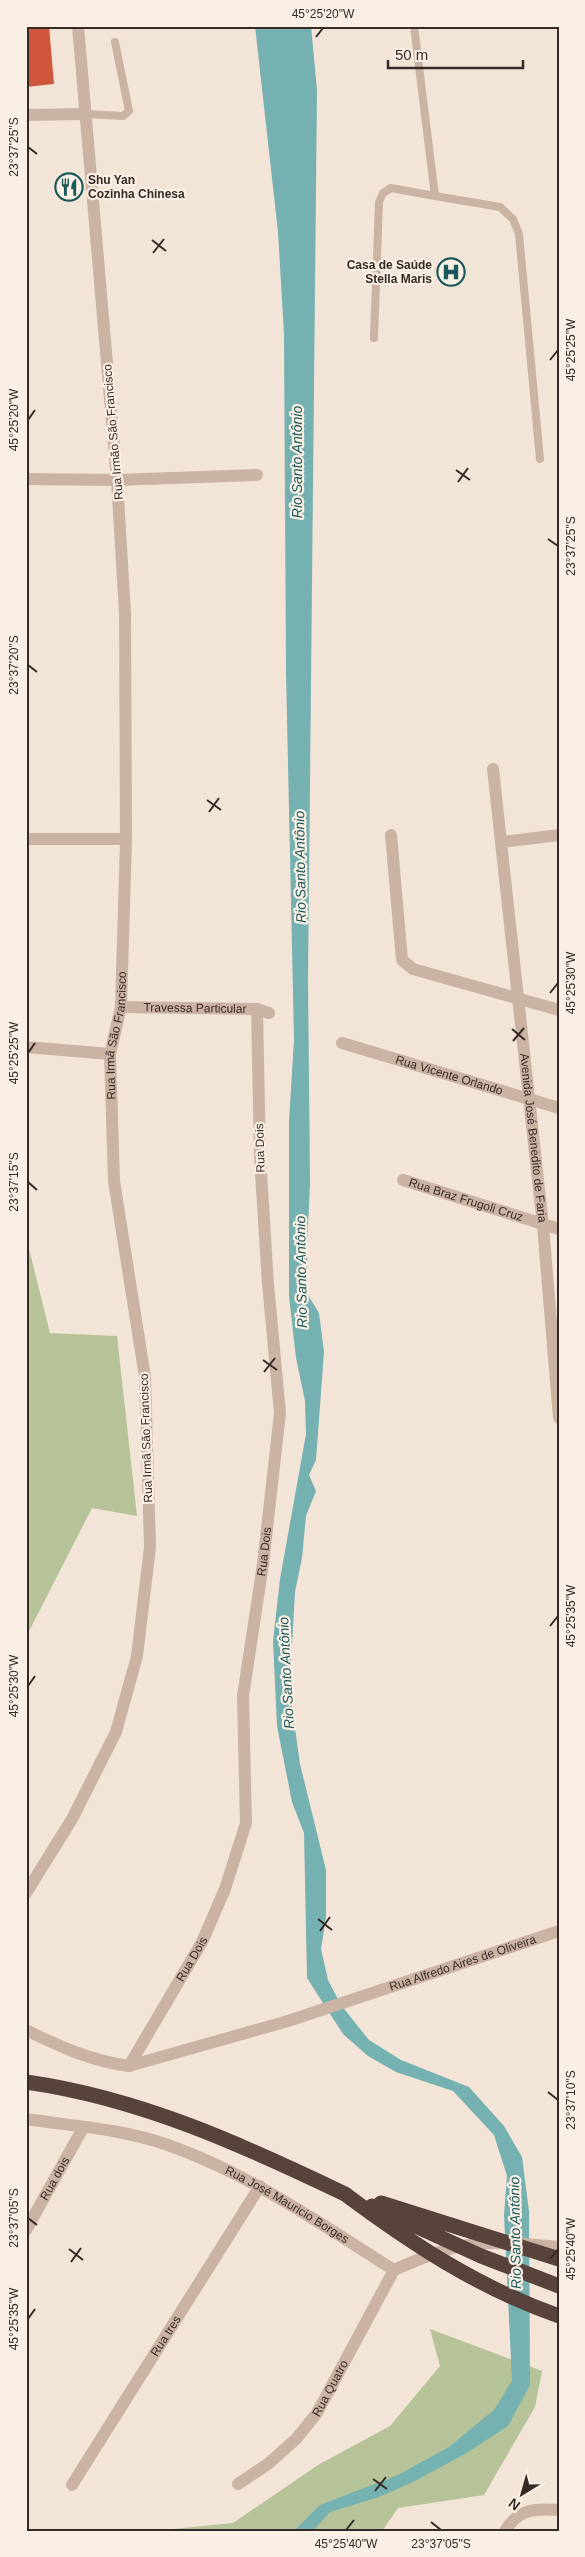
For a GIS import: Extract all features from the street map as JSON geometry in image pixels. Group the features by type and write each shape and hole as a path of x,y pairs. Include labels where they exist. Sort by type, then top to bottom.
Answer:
{"highway":[{"path":"26,2082 109,2098 168,2116 229,2140 481,2256 559,2286"},
{"path":"345,2194 404,2208 559,2259"},
{"path":"345,2194 404,2238 449,2266 480,2282 559,2316"}],"street":[{"name":"Rua Irmão São Francisco","path":"78,26 117,480 125,613 126,839"},
{"path":"26,115 86,114"},
{"path":"26,479 117,480 257,476"},
{"name":"Avenida José Benedito de Faria","path":"493,768 520,1000 543,1226 559,1418"},
{"path":"391,835 402,960 413,969 559,1010"},
{"path":"502,842 559,836"},
{"path":"26,839 126,839"},
{"name":"Rua Irmã São Francisco","path":"26,1893 72,1819 116,1732 137,1656 150,1547 146,1377 114,1181 110,1054 121,1007 126,839"},
{"name":"Travessa Particular","path":"121,1007 263,1011"},
{"name":"Rua Dois","path":"129,2066 202,1942 225,1890 246,1823 243,1696 263,1564 280,1413 268,1284 260,1157 263,1011"},
{"name":"Rua Vicente Orlando","path":"342,1043 559,1108"},
{"path":"26,1047 110,1054"},
{"name":"Rua Braz Frugoli Cruz","path":"403,1180 543,1226 559,1229"},
{"name":"Rua Alfredo Aires de Oliveira","path":"129,2066 288,2021 559,1931"},
{"path":"26,2030 82,2056 129,2066"},
{"path":"26,2119 83,2128"},
{"name":"Rua José Mauricio Borges","path":"83,2128 127,2133 169,2145 260,2186 394,2270"},
{"name":"Rua dois","path":"26,2230 83,2128"},
{"name":"Rua tres","path":"72,2485 260,2186"},
{"path":"394,2270 437,2250 483,2243 559,2247"},
{"name":"Rua Quatro","path":"238,2484 268,2464 296,2439 317,2413 394,2270"},
{"path":"505,2531 518,2515 527,2510 559,2510"}],"lane":[{"path":"414,26 435,196"},
{"path":"86,114 123,116 129,111 115,42"},
{"path":"374,338 379,202 383,193 391,188 500,207 513,219 519,234 540,459"}],"green space":[{"path":"26,1237 50,1333 117,1336 137,1516 92,1508 26,1637"},
{"path":"430,2329 542,2371 535,2407 484,2495 398,2508 382,2531 153,2531 233,2523 318,2465 390,2426 440,2366"}],"water":[{"name":"Rio Santo Antônio","path":"255,26 311,26 317,90 308,980 310,1182 307,1251 308,1295 319,1313 324,1352 316,1460 309,1475 316,1491 306,1516 302,1558 295,1592 291,1662 292,1707 300,1764 326,1870 326,1917 321,1949 328,1980 341,2005 369,2040 401,2060 469,2087 504,2126 522,2157 529,2211 530,2385 508,2426 465,2454 413,2482 379,2497 330,2512 313,2531 294,2531 320,2505 398,2475 449,2447 494,2410 512,2381 504,2215 507,2176 494,2135 453,2091 396,2072 368,2056 343,2034 307,1978 304,1833 292,1802 277,1726 273,1641 280,1579 306,1434 305,1401 296,1358 289,1296 289,1121 294,1040 286,672 284,334 278,232"}],"building":[{"path":"26,26 49,26 54,84 26,87"}],"place":[{"name":"Shu Yan Cozinha Chinesa","path":"69,187"},
{"name":"Casa de Saúde Stella Maris","path":"451,272"}]}
